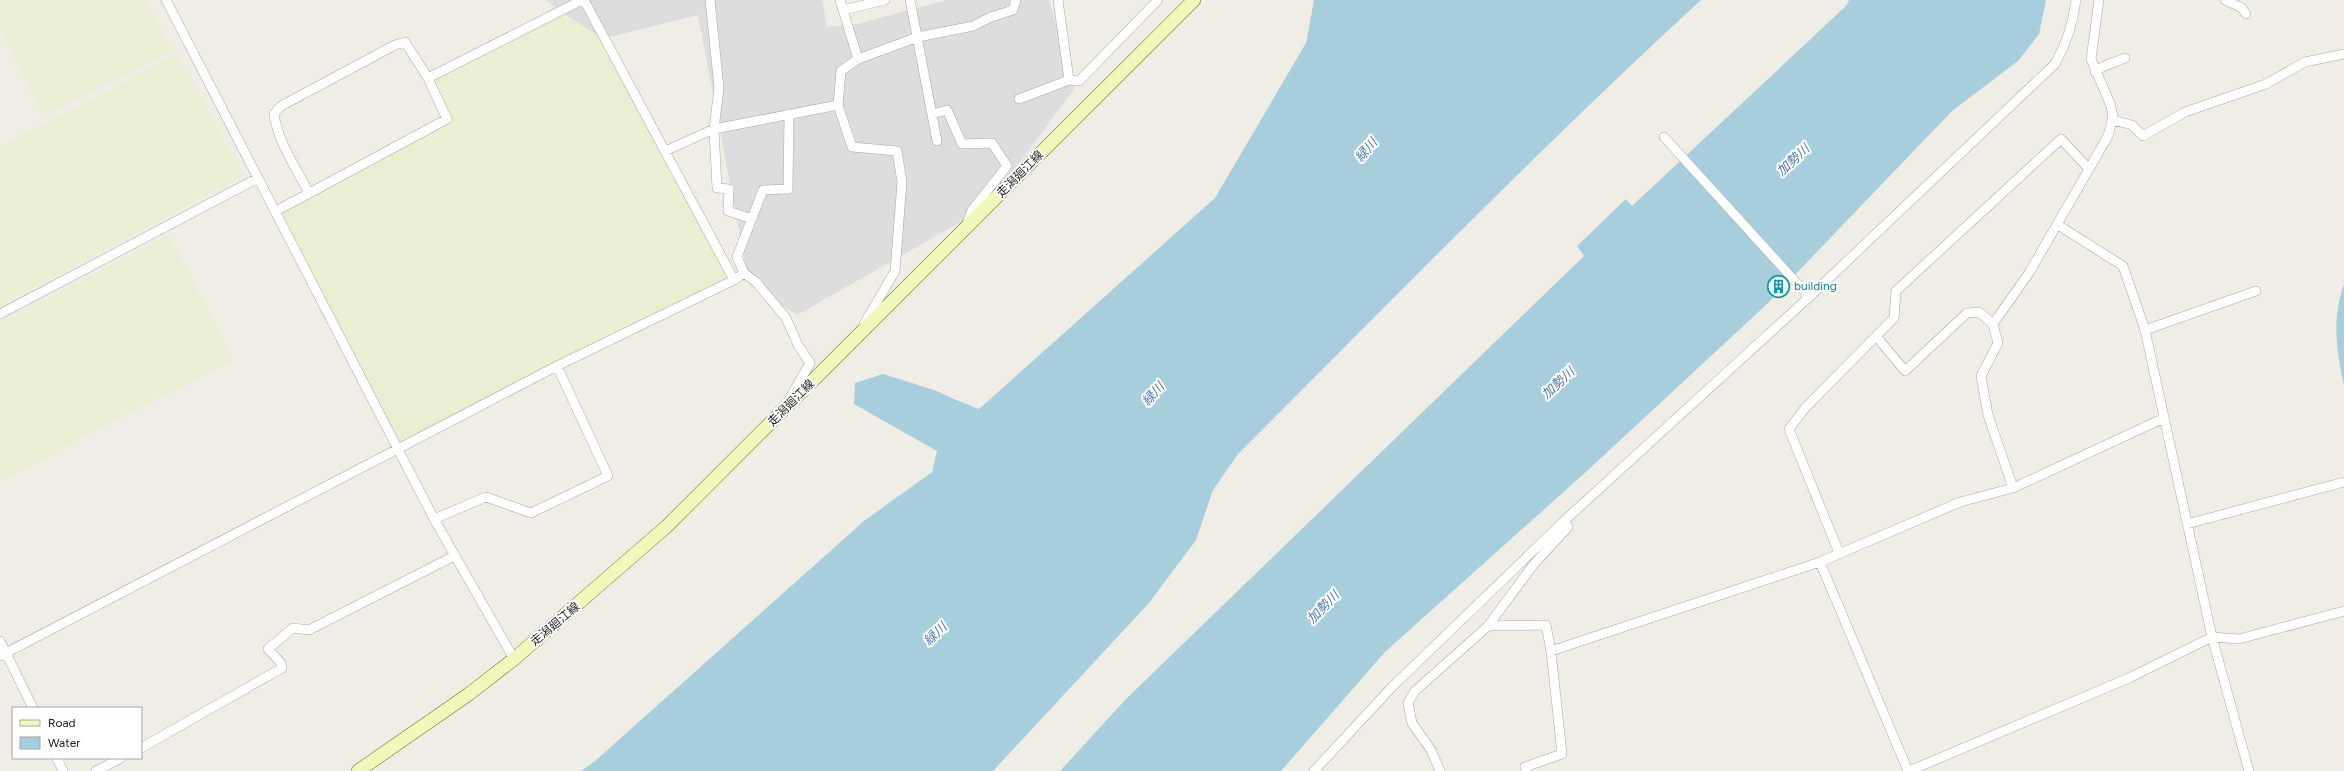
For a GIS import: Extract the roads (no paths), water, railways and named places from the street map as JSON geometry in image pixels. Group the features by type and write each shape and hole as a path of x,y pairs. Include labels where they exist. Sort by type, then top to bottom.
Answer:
{"main road":[{"name":"走潟廻江線","path":"358,771 463,698 514,659 666,527 1194,0"}],"street":[{"path":"166,0 400,450 434,519 514,659"},
{"path":"428,78 583,0 734,280"},
{"path":"710,0 719,88 714,129 717,188 729,189 728,211 752,220"},
{"path":"840,0 858,59"},
{"path":"843,10 885,0"},
{"path":"910,0 916,38 933,114 937,141"},
{"path":"855,339 895,271 902,182 897,150 852,147 838,105 841,71 858,59 916,38 973,26 991,17 1013,10 1016,0"},
{"path":"1058,0 1069,80"},
{"path":"1019,99 1069,80 1079,81 1158,0"},
{"path":"1314,771 1397,681 1564,520 2055,64 2066,46 2073,22 2076,0"},
{"path":"1993,324 2029,273 2108,136 2112,120 2111,106 2099,70 2091,59 2099,0"},
{"path":"2225,0 2242,8 2246,14"},
{"path":"276,211 447,119 428,78 410,46 405,42 281,106 274,114 276,125 283,144 309,193"},
{"path":"2112,120 2132,125 2143,136 2185,112 2266,84 2305,62 2344,54"},
{"path":"2099,70 2125,58"},
{"path":"665,151 714,129 838,105"},
{"path":"933,114 947,110 962,144 992,142 1006,166 972,210 965,229"},
{"path":"781,413 810,363 798,345 786,318 756,282 744,273 737,257 763,190 788,189 789,114"},
{"path":"1664,137 1806,296"},
{"path":"1839,553 1789,430 1806,407 1894,318 1896,291 2061,139 2089,169"},
{"path":"0,314 258,178"},
{"path":"2058,225 2123,266 2145,330 2212,637 2249,771"},
{"path":"3,654 400,450 557,366 734,280 744,273"},
{"path":"2145,330 2256,291"},
{"path":"1876,336 1904,371 1967,312 1979,312 1993,324 1998,343 1981,376 1988,415 2013,488"},
{"path":"434,519 486,497 531,514 608,476 557,366"},
{"path":"1551,650 1820,562 1960,502 2013,488 2164,418"},
{"path":"2187,524 2344,482"},
{"path":"1440,771 1431,750 1412,723 1408,703 1415,691 1488,626 1534,564 1568,527 1564,520"},
{"path":"142,747 282,668 281,663 268,649 293,628 309,630 454,556"},
{"path":"1820,562 1909,771 2129,678 2212,637 2239,639 2344,611"},
{"path":"1488,626 1546,625 1551,650 1562,754 1525,767 1526,771"},
{"path":"0,641 3,654 32,707"},
{"path":"57,759 63,771"},
{"path":"96,771 120,759"}],"water":[{"name":"緑川","path":"1314,0 1701,0 1525,167 1238,454 1213,490 1196,540 1149,603 993,771 581,771 595,761 864,521 932,472 937,451 854,404 855,383 883,374 937,391 979,409 1215,198 1306,43"},
{"name":"加勢川","path":"1849,0 2046,0 2039,34 2018,61 1952,111 1766,305 1588,470 1385,652 1281,771 1060,771 1125,700 1584,256 1577,246 1626,199 1632,206 1847,5"},
{"path":"2344,284 2344,385 2336,334 2340,296"}],"place":[{"name":"building","path":"1778,286"}]}
